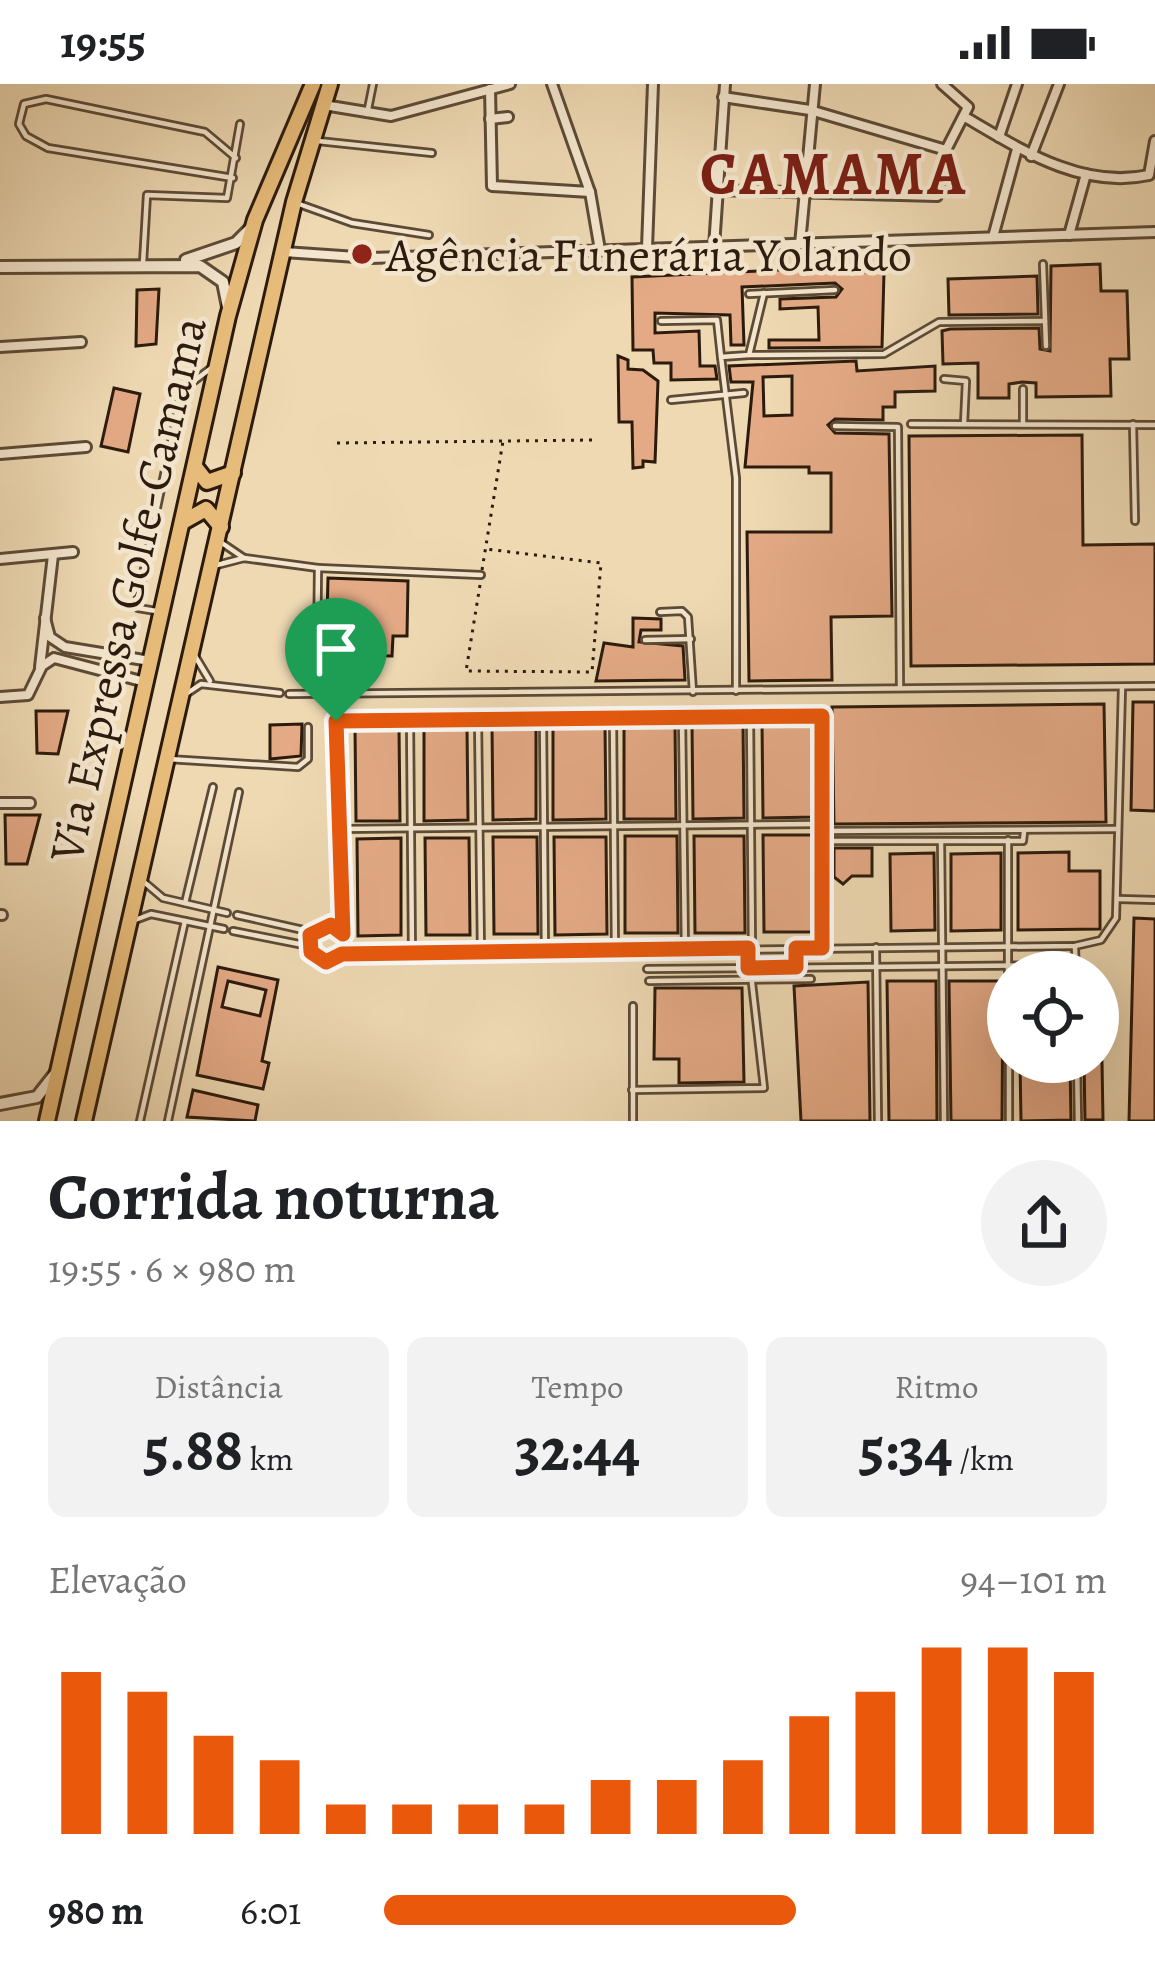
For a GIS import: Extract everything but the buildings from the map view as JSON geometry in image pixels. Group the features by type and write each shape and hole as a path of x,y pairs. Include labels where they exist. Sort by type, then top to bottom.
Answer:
{"highway":[{"name":"Via Expressa Golfe-Camama","path":"85,1121 294,202 330,84"},
{"name":"Via Expressa Golfe-Camama","path":"47,1121 228,316 255,220 313,85"},
{"path":"196,468 207,482 233,473"},
{"path":"183,523 206,509 220,533"}],"street":[{"path":"301,84 313,85"},
{"path":"323,105 391,116 510,84"},
{"path":"552,84 590,192 601,250"},
{"path":"647,248 653,84"},
{"path":"714,247 725,84"},
{"path":"800,244 801,193 815,84"},
{"path":"716,190 932,198 946,149 965,117 966,104 942,84"},
{"path":"999,137 1017,84"},
{"path":"1031,156 1059,84"},
{"path":"490,89 492,187 590,192"},
{"path":"723,97 810,110 946,149"},
{"path":"490,119 508,117"},
{"path":"965,117 1031,156 1086,174 1146,177 1153,169 1155,141"},
{"path":"993,237 1017,149"},
{"path":"1070,235 1086,174"},
{"path":"0,267 177,262 236,243 255,220"},
{"path":"283,252 370,258 1155,232"},
{"path":"177,262 214,272 228,296 228,316"},
{"path":"0,347 81,341"},
{"path":"0,454 86,447"},
{"path":"0,559 73,552"},
{"path":"39,673 53,555"},
{"path":"45,618 50,637 64,647 151,661"},
{"path":"0,697 28,695 53,658 146,683"},
{"path":"0,803 30,803"},
{"path":"0,1104 37,1097 60,1066"}],"lane":[{"path":"368,114 373,84"},
{"path":"233,178 48,148 26,136 20,124 24,104 46,99 205,132 236,158"},
{"path":"143,263 147,195 227,197 240,124"},
{"path":"312,141 432,152"},
{"path":"294,202 352,223 429,236"},
{"path":"1043,264 1046,346"},
{"path":"749,294 835,290"},
{"path":"749,355 764,293"},
{"path":"661,321 713,318 718,322 736,478 736,691"},
{"path":"721,357 884,354 939,322 1046,321"},
{"path":"161,613 138,608 137,602 182,390 189,380 218,364"},
{"path":"944,379 966,381 964,424"},
{"path":"1023,388 1023,424"},
{"path":"671,400 744,393"},
{"path":"911,424 1155,424"},
{"path":"1133,424 1135,520"},
{"path":"835,426 898,427 900,689"},
{"path":"220,533 244,558"},
{"path":"212,567 244,558 318,568 481,575"},
{"path":"318,568 317,654 335,680 342,954"},
{"path":"660,612 686,612 693,692"},
{"path":"645,640 691,639"},
{"path":"194,643 202,676 215,684"},
{"path":"181,704 193,687 215,684 280,694"},
{"path":"289,694 1155,686"},
{"path":"233,931 309,946 326,962 342,954 1075,946 1109,935 1116,899 1121,687"},
{"path":"336,721 822,716 822,948"},
{"path":"632,1090 764,1088 748,968 750,717"},
{"path":"543,718 545,951"},
{"path":"613,718 615,950"},
{"path":"682,718 685,949"},
{"path":"478,719 481,952"},
{"path":"410,720 412,953"},
{"path":"168,759 298,767 308,759 308,727"},
{"path":"185,903 213,787"},
{"path":"168,1121 239,792"},
{"path":"339,829 752,824 1118,829"},
{"path":"822,841 1024,840 1024,830"},
{"path":"1008,840 1008,951"},
{"path":"941,841 944,1121"},
{"path":"146,852 148,890 227,913"},
{"path":"1116,899 1155,900"},
{"path":"237,915 312,932 331,925 343,934"},
{"path":"125,948 140,916 224,929"},
{"path":"140,1121 184,921"},
{"path":"309,946 312,932"},
{"path":"1075,946 1075,951"},
{"path":"876,947 878,1121"},
{"path":"796,948 796,967"},
{"path":"647,969 987,968"},
{"path":"649,981 811,979"},
{"path":"633,1006 633,1121"},
{"path":"1009,1083 1010,1121"},
{"path":"1077,1083 1078,1121"}],"path":[{"path":"337,443 593,440"},
{"path":"485,549 601,563 592,672 466,671 485,549 503,441"}],"place":[{"name":"Agência Funerária Yolando","path":"362,254"}],"district":[{"name":"CAMAMA","path":"834,173"}],"route":[{"path":"822,716 822,948 796,948 796,967 748,968 748,948 342,954 332,961 320,960 309,946 314,930 331,925 343,934 336,721 822,716"}]}
